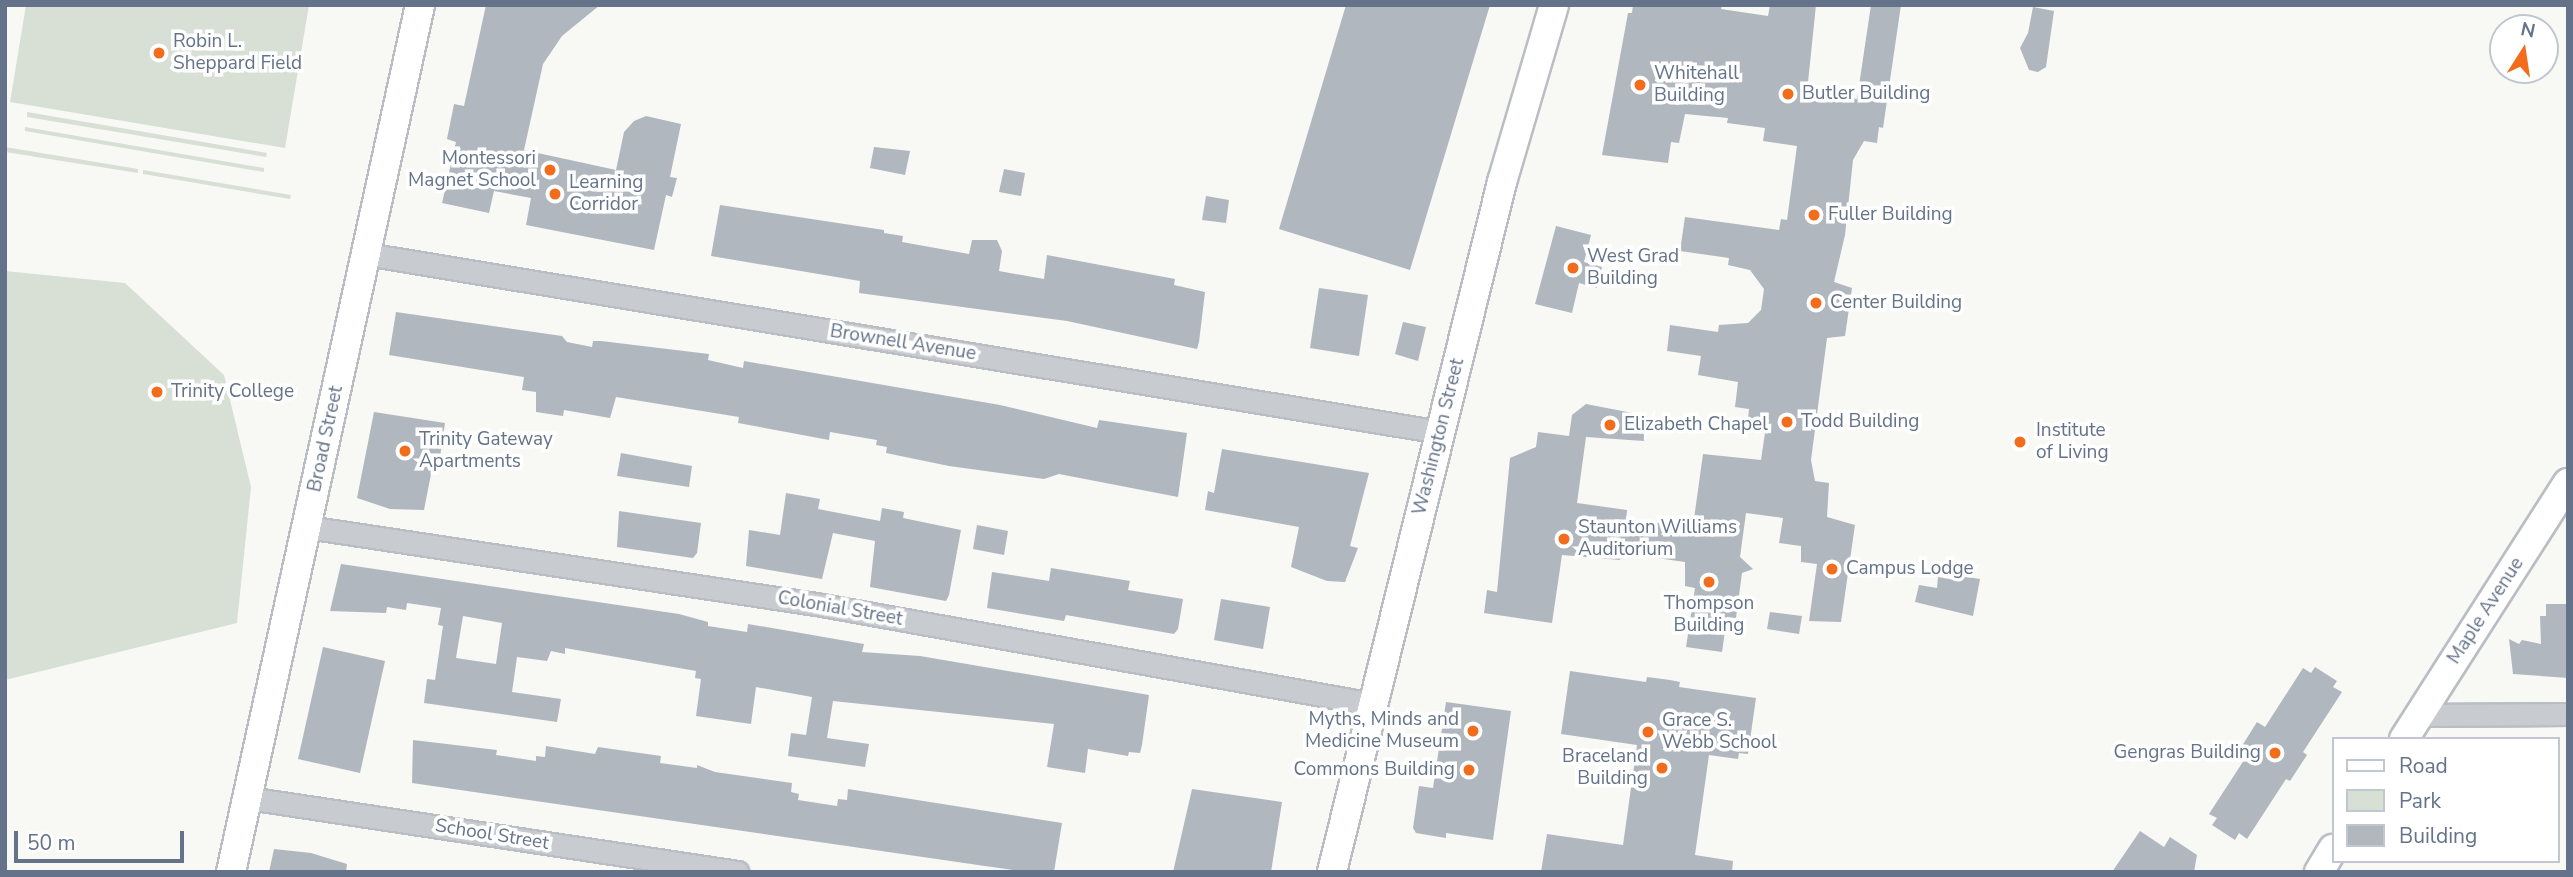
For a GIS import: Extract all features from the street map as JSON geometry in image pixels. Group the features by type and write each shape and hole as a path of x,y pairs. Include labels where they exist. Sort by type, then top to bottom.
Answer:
{"main road":[{"name":"Broad Street","path":"232,872 421,5"},
{"name":"Washington Street","path":"1332,872 1502,183 1554,5"},
{"name":"Maple Avenue","path":"2405,737 2568,483"},
{"path":"2319,872 2332,851"}],"street":[{"name":"Brownell Avenue","path":"366,254 1440,432"},
{"name":"Colonial Street","path":"307,527 822,605 1372,704"},
{"path":"2420,715 2568,714"},
{"name":"School Street","path":"248,798 737,872"}],"green space":[{"name":"Robin L. Sheppard Field","path":"26,5 309,5 285,148 10,102"},
{"path":"27,112 267,153 266,157 27,117"},
{"path":"25,127 264,168 264,172 25,131"},
{"path":"5,147 138,169 138,173 5,152"},
{"path":"143,170 291,195 290,199 143,174"},
{"path":"5,271 125,283 224,375 251,487 237,623 5,680"}],"building":[{"path":"486,5 600,5 562,36 543,64 524,150 616,170 624,132 634,121 646,116 681,124 670,177 677,178 672,197 666,195 654,250 526,225 531,198 494,191 489,213 442,203 456,142 447,139 454,104 464,106"},
{"path":"1346,5 1490,5 1410,270 1279,229"},
{"path":"1633,5 1722,5 1721,9 1768,16 1770,5 1816,5 1807,92 1857,99 1871,5 1901,5 1883,128 1879,127 1877,143 1864,141 1853,160 1845,235 1834,282 1852,288 1845,336 1827,338 1811,460 1815,481 1829,483 1827,517 1855,525 1841,622 1809,621 1817,564 1801,562 1801,546 1779,543 1783,518 1746,513 1740,557 1753,569 1742,573 1736,618 1727,617 1722,652 1686,647 1695,588 1685,586 1685,562 1621,553 1620,560 1562,555 1552,623 1484,613 1487,590 1497,592 1510,458 1536,447 1538,432 1569,436 1572,415 1586,404 1648,416 1644,441 1586,437 1577,503 1627,510 1626,520 1693,526 1703,454 1761,460 1766,426 1748,419 1749,409 1735,407 1738,382 1698,375 1701,356 1667,351 1670,325 1718,332 1719,325 1748,323 1761,310 1764,289 1750,270 1728,265 1729,258 1680,251 1685,217 1779,230 1781,219 1787,220 1797,146 1763,141 1765,128 1727,123 1728,118 1685,114 1679,143 1671,142 1668,163 1602,155 1628,13 1632,13"},
{"path":"2033,7 2054,11 2046,67 2038,72 2029,70 2020,48 2028,33"},
{"path":"874,147 910,151 905,175 870,168"},
{"path":"1004,169 1025,173 1021,196 999,192"},
{"path":"1206,196 1229,200 1226,223 1202,220"},
{"path":"720,205 884,230 884,233 903,236 902,242 969,254 972,240 997,240 1002,251 999,271 1044,279 1047,255 1175,279 1174,285 1205,292 1197,349 1067,321 859,293 860,281 711,256"},
{"name":"West Grad Building","path":"1556,226 1591,235 1584,262 1602,267 1597,288 1579,283 1572,313 1535,304"},
{"path":"1319,288 1368,295 1359,356 1310,348"},
{"path":"396,312 562,336 567,342 592,347 593,341 601,341 709,354 708,360 743,368 744,361 1000,405 1097,428 1099,420 1187,433 1178,497 1059,474 1044,479 949,466 886,453 887,447 876,445 877,440 830,432 829,440 738,423 739,417 616,397 610,418 564,410 563,416 536,412 536,392 522,390 524,377 389,355"},
{"path":"1403,322 1426,327 1418,361 1395,354"},
{"path":"374,412 445,423 438,470 432,469 424,510 390,509 357,498"},
{"path":"1222,449 1369,473 1350,546 1358,548 1345,582 1327,581 1291,567 1299,527 1205,510 1208,491 1214,493"},
{"path":"621,453 692,466 689,487 617,476"},
{"path":"786,493 820,499 818,509 880,521 882,508 904,512 903,518 961,530 946,601 870,587 875,541 833,533 822,579 746,566 749,530 780,535"},
{"path":"619,511 701,523 697,553 693,558 617,547"},
{"path":"977,525 1008,531 1004,555 973,549"},
{"path":"341,564 679,614 708,622 708,626 747,632 748,624 864,644 862,652 920,656 1149,695 1140,753 1129,752 1128,756 1088,749 1085,773 1047,767 1054,724 833,701 827,738 869,744 865,767 788,756 791,733 806,735 812,697 756,687 751,724 696,716 701,679 695,678 696,671 565,648 565,654 551,651 547,661 517,657 512,692 561,699 557,722 424,703 427,679 435,680 443,626 438,625 441,608 407,603 406,610 387,607 386,613 330,611","holes":["463,616 502,623 496,664 456,658"]},
{"path":"1051,568 1130,581 1128,590 1183,599 1178,629 1174,634 1066,615 1064,621 987,608 992,572 1049,581"},
{"path":"1961,576 1980,579 1973,616 1915,602 1919,585 1937,588 1938,577 1960,581"},
{"path":"1221,599 1270,607 1263,649 1214,640"},
{"path":"2546,604 2568,604 2568,678 2513,674 2509,639 2519,644 2522,640 2541,644 2540,616 2546,616"},
{"path":"1770,612 1802,616 1799,634 1767,629"},
{"path":"323,647 385,661 360,773 298,759"},
{"name":"Gengras Building","path":"2315,667 2337,681 2333,687 2342,692 2303,752 2307,755 2290,781 2286,779 2247,839 2239,833 2235,840 2212,825 2217,818 2209,814 2248,754 2240,749 2257,722 2265,727 2303,668 2311,673"},
{"name":"Braceland Building","path":"1570,671 1646,682 1647,677 1670,680 1680,682 1679,687 1756,698 1748,754 1739,753 1738,759 1709,755 1695,855 1733,861 1732,872 1541,872 1547,834 1623,845 1637,745 1561,734"},
{"name":"Commons Building","path":"1446,702 1511,711 1493,840 1446,833 1446,838 1416,833 1413,828 1419,786 1433,788"},
{"path":"413,740 497,750 496,755 536,761 536,756 545,757 546,746 595,754 598,747 661,756 660,763 697,768 697,765 715,772 792,783 791,792 799,794 798,800 837,806 838,799 847,800 848,789 1062,823 1054,872 1027,872 412,783"},
{"path":"1192,789 1282,802 1271,872 1173,872"},
{"path":"2140,831 2164,847 2170,837 2197,855 2194,872 2112,872"},
{"path":"274,849 311,853 347,864 346,872 269,872"}],"place":[{"name":"Robin L. Sheppard Field","path":"159,53"},
{"name":"Whitehall Building","path":"1640,85"},
{"name":"Butler Building","path":"1788,94"},
{"name":"Montessori Magnet School","path":"550,170"},
{"name":"Learning Corridor","path":"555,194"},
{"name":"Fuller Building","path":"1814,215"},
{"name":"West Grad Building","path":"1573,268"},
{"name":"Center Building","path":"1816,303"},
{"name":"Trinity College","path":"157,392"},
{"name":"Todd Building","path":"1787,422"},
{"name":"Elizabeth Chapel","path":"1610,425"},
{"name":"Institute of Living","path":"2020,442"},
{"name":"Trinity Gateway Apartments","path":"405,451"},
{"name":"Staunton Williams Auditorium","path":"1564,539"},
{"name":"Campus Lodge","path":"1832,569"},
{"name":"Thompson Building","path":"1709,582"},
{"name":"Myths, Minds and Medicine Museum","path":"1473,731"},
{"name":"Grace S. Webb School","path":"1648,732"},
{"name":"Gengras Building","path":"2275,753"},
{"name":"Braceland Building","path":"1662,768"},
{"name":"Commons Building","path":"1469,770"}]}
